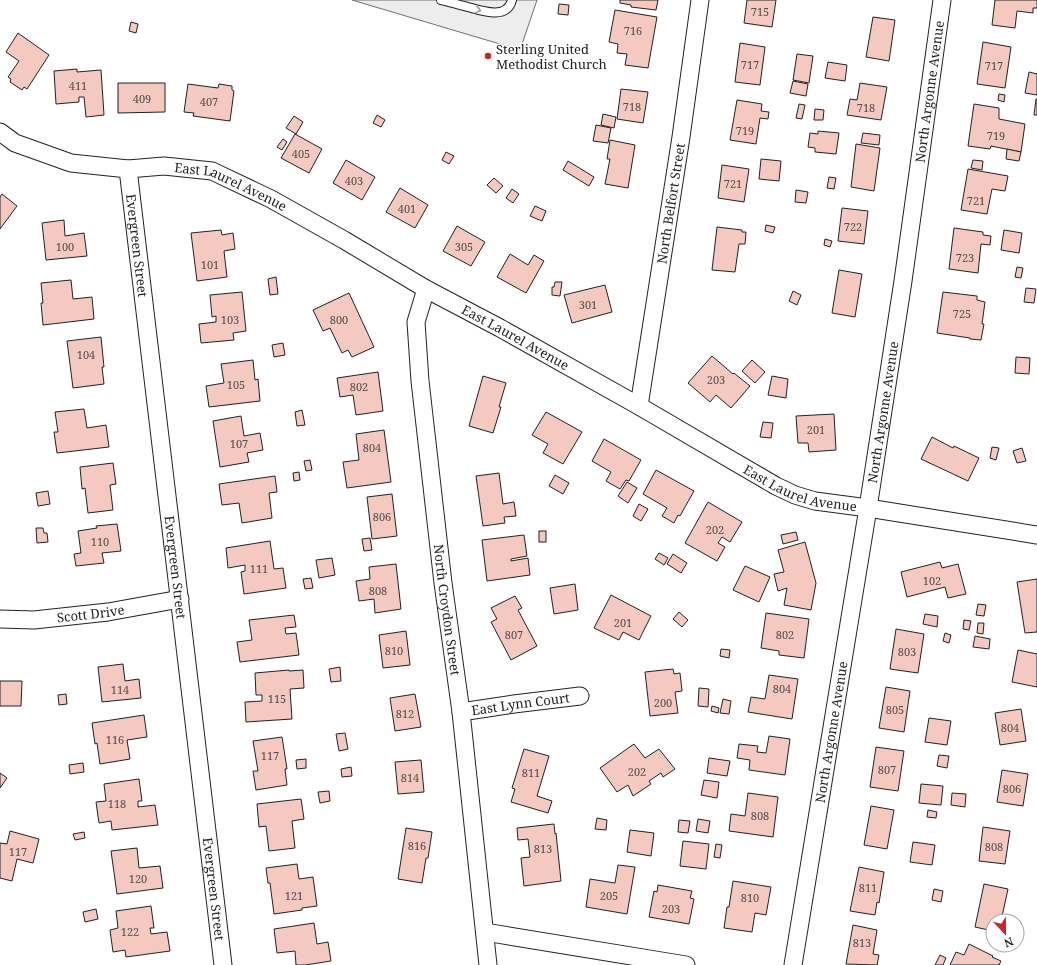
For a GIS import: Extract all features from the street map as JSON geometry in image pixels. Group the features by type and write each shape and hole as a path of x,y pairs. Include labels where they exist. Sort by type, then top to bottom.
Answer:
{"street":[{"name":"North Belfort Street","path":"639,406 681,137 700,0"},
{"name":"North Argonne Avenue","path":"793,965 868,508 903,281 942,0"},
{"name":"East Laurel Avenue","path":"0,132 15,143 71,163 128,169 164,166 212,171 271,199 426,289 500,328 639,406 776,486 795,495 815,501 1037,534"},
{"name":"Evergreen Street","path":"128,169 223,965"},
{"name":"North Croydon Street","path":"426,289 416,322 420,381 443,583 461,712 488,965"},
{"name":"Scott Drive","path":"0,619 34,620 108,612 180,599"},
{"name":"East Lynn Court","path":"461,712 580,696"},
{"path":"485,932 686,965"}],"lane":[{"path":"441,0 488,13 504,11 510,5 512,0"}],"shaded area":[{"path":"352,0 537,0 520,50"}],"building":[{"path":"620,0 658,0 656,10 631,7 631,5 620,3"},
{"path":"747,0 776,0 772,27 744,23"},
{"path":"995,0 1037,0 1037,8 1033,8 1033,13 1017,11 1015,28 992,25"},
{"path":"559,4 569,5 568,15 558,14"},
{"path":"615,10 657,17 648,68 625,65 627,54 617,53 618,44 609,42"},
{"path":"873,17 895,20 889,61 866,57"},
{"path":"131,22 138,24 136,33 129,31"},
{"path":"18,33 49,55 27,89 24,87 22,90 10,82 11,79 8,77 19,61 6,52"},
{"path":"983,42 1011,47 1005,88 977,84"},
{"path":"740,43 765,47 760,85 735,82"},
{"path":"797,54 813,56 809,83 793,80"},
{"path":"828,62 847,65 845,81 825,78"},
{"path":"77,69 77,72 101,70 104,115 86,117 84,97 79,97 79,102 56,104 54,71"},
{"path":"1029,72 1037,74 1037,95 1025,93"},
{"path":"793,81 808,84 806,96 790,93"},
{"path":"118,83 165,83 165,112 118,113"},
{"path":"860,83 887,87 881,120 847,115 850,99 857,100"},
{"path":"188,84 218,88 219,84 232,86 232,90 234,91 230,121 193,116 194,113 184,112"},
{"path":"621,89 648,92 643,123 617,119"},
{"path":"999,94 1005,95 1004,102 998,100"},
{"path":"1036,99 1037,115 1034,115"},
{"path":"737,100 762,104 761,111 769,112 768,119 760,118 756,144 730,140"},
{"path":"799,104 805,105 802,119 796,118"},
{"path":"974,104 999,108 999,119 1025,124 1021,152 991,146 990,149 968,146"},
{"path":"815,109 824,110 823,120 814,120"},
{"path":"603,114 616,117 614,128 601,125"},
{"path":"377,115 385,120 381,127 373,123"},
{"path":"294,116 303,122 296,134 286,128"},
{"path":"596,125 611,128 608,143 593,141"},
{"path":"818,131 839,133 836,154 815,152 815,148 808,147 810,133 818,134"},
{"path":"863,133 880,135 879,145 861,143"},
{"path":"295,134 322,149 309,173 281,158"},
{"path":"283,139 287,142 282,150 277,147"},
{"path":"610,140 635,145 628,188 605,184 610,159 607,159"},
{"path":"856,144 880,148 874,191 851,187"},
{"path":"1007,149 1021,152 1019,161 1006,159"},
{"path":"446,152 454,156 449,164 442,160"},
{"path":"761,159 781,161 779,181 759,179"},
{"path":"346,160 375,177 362,200 333,183"},
{"path":"973,160 983,161 982,170 971,168"},
{"path":"568,161 594,177 589,186 563,170"},
{"path":"722,165 749,169 744,202 718,198"},
{"path":"968,169 1008,176 1005,191 992,189 987,214 961,210"},
{"path":"829,177 836,178 834,189 827,188"},
{"path":"494,178 503,186 496,193 487,185"},
{"path":"400,188 428,205 415,228 386,212"},
{"path":"512,189 519,194 513,203 506,198"},
{"path":"796,190 808,192 806,203 795,202"},
{"path":"2,194 17,206 0,229 0,197"},
{"path":"535,206 546,211 542,221 530,216"},
{"path":"842,208 868,211 864,244 838,241"},
{"path":"64,220 65,236 84,233 87,256 46,260 42,223"},
{"path":"766,225 775,227 773,233 765,231"},
{"path":"457,226 485,242 471,266 443,251"},
{"path":"717,227 742,230 742,232 746,232 745,244 739,244 735,272 712,270"},
{"path":"954,228 983,232 983,235 991,236 990,245 981,244 978,273 949,269"},
{"path":"221,230 222,235 233,233 235,249 224,251 227,277 197,281 191,233"},
{"path":"1004,230 1022,233 1019,253 1001,250"},
{"path":"825,239 832,241 830,247 824,245"},
{"path":"510,254 528,265 534,255 544,261 526,293 497,277"},
{"path":"1017,267 1023,268 1021,278 1015,277"},
{"path":"839,270 862,274 855,317 832,313"},
{"path":"276,277 278,294 270,295 268,279"},
{"path":"71,280 73,299 92,297 94,319 43,325 41,283"},
{"path":"555,282 562,282 560,296 552,295 552,287 554,287"},
{"path":"605,285 612,312 572,323 564,295"},
{"path":"1026,288 1036,289 1034,303 1024,302"},
{"path":"793,291 801,295 797,305 789,301"},
{"path":"242,292 246,331 233,333 234,340 201,343 199,324 216,322 216,316 212,317 210,295"},
{"path":"943,292 977,296 977,300 985,302 982,324 984,324 981,340 937,333"},
{"path":"349,293 374,347 352,357 348,350 342,353 330,328 323,331 313,310"},
{"path":"101,337 104,384 73,388 67,341"},
{"path":"283,343 285,355 274,357 272,345"},
{"path":"712,356 750,386 731,408 716,395 710,402 688,383"},
{"path":"1016,357 1030,358 1029,374 1015,373"},
{"path":"253,360 255,380 258,379 260,401 209,407 206,386 224,383 221,364"},
{"path":"752,360 765,372 755,383 742,371"},
{"path":"378,372 383,411 356,415 353,395 340,397 337,378"},
{"path":"483,376 506,383 499,407 501,407 493,433 469,426"},
{"path":"772,376 788,379 786,398 768,395"},
{"path":"84,409 87,428 106,425 109,447 57,453 54,432 58,432 55,412"},
{"path":"302,410 305,425 297,426 295,412"},
{"path":"546,412 582,432 563,464 543,453 548,444 532,435"},
{"path":"834,414 836,450 809,452 808,443 798,443 796,416"},
{"path":"241,416 244,436 260,433 263,450 247,453 249,462 220,467 213,421"},
{"path":"763,422 773,423 771,438 760,437"},
{"path":"384,430 391,482 347,488 343,462 359,460 356,434"},
{"path":"932,437 953,448 954,446 979,458 968,481 921,459"},
{"path":"604,439 641,460 629,481 626,480 620,489 606,481 611,472 592,461"},
{"path":"992,447 999,448 996,460 990,458"},
{"path":"1022,448 1026,461 1017,463 1013,451"},
{"path":"310,460 312,470 306,471 304,461"},
{"path":"113,463 116,484 110,485 113,510 88,513 85,488 82,489 80,467"},
{"path":"656,470 694,491 680,516 678,515 674,523 662,516 667,508 643,494"},
{"path":"299,472 300,480 294,481 293,473"},
{"path":"499,473 503,504 514,502 516,516 504,517 505,523 483,526 476,476"},
{"path":"555,475 569,483 563,494 549,486"},
{"path":"275,476 277,492 269,493 272,518 242,523 239,503 222,505 219,484"},
{"path":"627,482 637,488 628,503 618,496"},
{"path":"48,491 50,504 38,506 36,493"},
{"path":"392,494 397,536 372,539 367,497"},
{"path":"708,502 742,522 730,542 722,537 718,543 725,547 717,561 685,543"},
{"path":"639,504 648,509 641,521 633,516"},
{"path":"117,524 121,551 102,553 104,563 76,566 74,554 81,553 78,531 97,528 96,526"},
{"path":"36,528 43,528 44,533 47,533 48,542 37,543"},
{"path":"539,531 546,531 546,542 539,542"},
{"path":"796,532 798,540 783,544 781,535"},
{"path":"524,535 527,556 511,559 511,561 528,558 530,575 487,581 482,540"},
{"path":"370,538 372,550 364,551 362,539"},
{"path":"270,541 274,569 283,568 286,588 244,594 241,572 245,571 245,565 228,568 226,548"},
{"path":"805,542 816,583 811,610 784,605 787,588 778,591 774,574 784,572 778,550"},
{"path":"659,553 668,558 664,565 655,559"},
{"path":"673,554 687,563 681,573 667,564"},
{"path":"332,558 335,575 319,578 316,560"},
{"path":"940,562 942,568 958,564 966,594 948,598 945,587 907,597 901,572"},
{"path":"396,564 401,609 375,613 374,599 359,601 356,581 370,579 369,567"},
{"path":"745,566 770,577 759,602 733,590"},
{"path":"311,578 313,588 305,589 303,579"},
{"path":"1037,579 1037,632 1025,633 1017,582"},
{"path":"575,584 578,610 554,614 550,588"},
{"path":"611,595 651,616 639,640 623,632 619,640 594,628"},
{"path":"515,596 522,608 518,610 537,646 511,660 491,622 497,619 491,608"},
{"path":"978,604 986,605 984,616 976,615"},
{"path":"679,612 688,620 682,627 673,619"},
{"path":"766,613 809,619 804,658 779,655 779,651 761,648"},
{"path":"925,614 938,616 937,627 923,624"},
{"path":"294,615 296,627 285,628 286,634 296,633 299,655 240,662 237,642 252,640 249,620"},
{"path":"964,620 971,621 969,630 963,629"},
{"path":"978,623 984,623 983,634 977,633"},
{"path":"896,629 924,634 918,673 890,669"},
{"path":"406,631 410,665 383,668 379,635"},
{"path":"945,633 951,635 949,643 943,641"},
{"path":"975,636 990,639 989,649 973,647"},
{"path":"721,649 730,650 729,658 720,656"},
{"path":"1018,650 1037,654 1037,687 1012,682"},
{"path":"123,664 125,681 139,679 141,698 102,702 98,667"},
{"path":"340,667 341,681 331,682 329,669"},
{"path":"673,669 674,674 680,673 682,691 675,692 678,713 650,716 645,672"},
{"path":"303,670 304,688 290,689 292,719 246,722 245,702 262,701 262,695 256,695 255,673"},
{"path":"769,675 798,679 792,719 748,712 751,697 765,699"},
{"path":"0,681 22,681 21,706 0,706"},
{"path":"886,687 910,691 904,732 879,728"},
{"path":"699,688 709,689 708,707 698,706"},
{"path":"66,694 67,704 59,705 58,695"},
{"path":"415,694 421,727 395,731 390,698"},
{"path":"723,699 731,701 729,714 720,713"},
{"path":"712,706 719,708 718,713 711,711"},
{"path":"1021,709 1026,741 1000,745 995,713"},
{"path":"144,715 147,737 127,740 130,759 100,764 92,723"},
{"path":"929,718 951,721 947,745 925,742"},
{"path":"345,733 348,749 339,751 336,734"},
{"path":"769,736 790,739 785,775 749,770 750,760 737,758 739,744 758,746 757,752 766,753"},
{"path":"282,737 287,769 285,769 287,785 256,790 253,771 258,771 253,741"},
{"path":"634,744 645,758 659,749 675,769 663,777 661,773 649,781 651,784 633,796 628,785 617,792 600,768"},
{"path":"876,747 904,751 898,791 870,787"},
{"path":"524,749 549,756 537,796 552,801 548,813 511,802 515,789 512,788"},
{"path":"939,755 949,756 947,768 937,766"},
{"path":"709,758 730,761 727,776 707,773"},
{"path":"306,759 306,768 297,769 296,760"},
{"path":"421,760 424,792 398,794 395,762"},
{"path":"83,763 84,772 70,774 69,765"},
{"path":"351,767 352,776 342,777 341,769"},
{"path":"1002,770 1028,774 1023,806 997,802"},
{"path":"0,773 7,778 0,788"},
{"path":"139,779 142,801 138,801 138,807 155,805 158,825 112,830 111,821 99,823 96,802 106,801 104,784"},
{"path":"704,780 719,782 717,798 701,795"},
{"path":"921,784 943,786 941,805 919,803"},
{"path":"329,791 330,801 320,803 318,792"},
{"path":"748,793 778,797 773,837 729,831 731,814 745,816"},
{"path":"952,793 966,794 965,807 951,805"},
{"path":"301,799 304,819 292,821 295,848 269,851 266,826 259,827 257,804"},
{"path":"871,806 894,810 887,849 864,845"},
{"path":"928,810 937,812 936,818 927,817"},
{"path":"597,818 607,820 606,830 595,829"},
{"path":"698,819 710,821 708,833 696,831"},
{"path":"679,820 690,821 688,833 678,832"},
{"path":"554,824 561,881 524,886 521,858 530,857 528,839 518,840 517,828"},
{"path":"983,827 1010,831 1005,864 979,861"},
{"path":"406,828 432,832 422,883 398,879"},
{"path":"630,830 654,833 651,856 627,852"},
{"path":"10,831 39,839 33,863 17,859 12,881 0,878 0,843 7,844"},
{"path":"84,832 85,838 75,840 73,834"},
{"path":"683,841 709,844 706,869 680,866"},
{"path":"913,842 935,845 932,865 910,862"},
{"path":"716,844 722,845 720,858 714,857"},
{"path":"137,848 139,868 160,866 163,888 117,894 111,851"},
{"path":"297,864 299,879 313,877 317,906 274,914 270,883 268,883 266,868"},
{"path":"618,865 635,867 627,914 586,907 590,879 615,883"},
{"path":"859,867 884,872 879,903 877,902 875,915 850,911"},
{"path":"733,881 771,887 766,915 755,913 752,932 724,928"},
{"path":"984,884 1008,889 1003,913 985,913 985,929 975,927"},
{"path":"658,885 692,891 690,898 694,899 689,924 649,917 654,891 657,892"},
{"path":"934,889 943,891 941,902 932,900"},
{"path":"151,906 154,928 150,928 151,934 167,932 170,951 126,957 125,950 113,952 110,930 118,928 116,911"},
{"path":"96,909 98,919 85,922 83,912"},
{"path":"314,923 317,944 328,942 331,961 296,965 295,951 277,953 274,929"},
{"path":"853,925 877,930 873,954 879,955 877,965 846,964"},
{"path":"969,944 1001,961 999,965 950,965 956,952 964,955"},
{"path":"940,955 946,958 943,965 935,965"}],"place":[{"name":"Sterling United Methodist Church","path":"488,56"}]}
